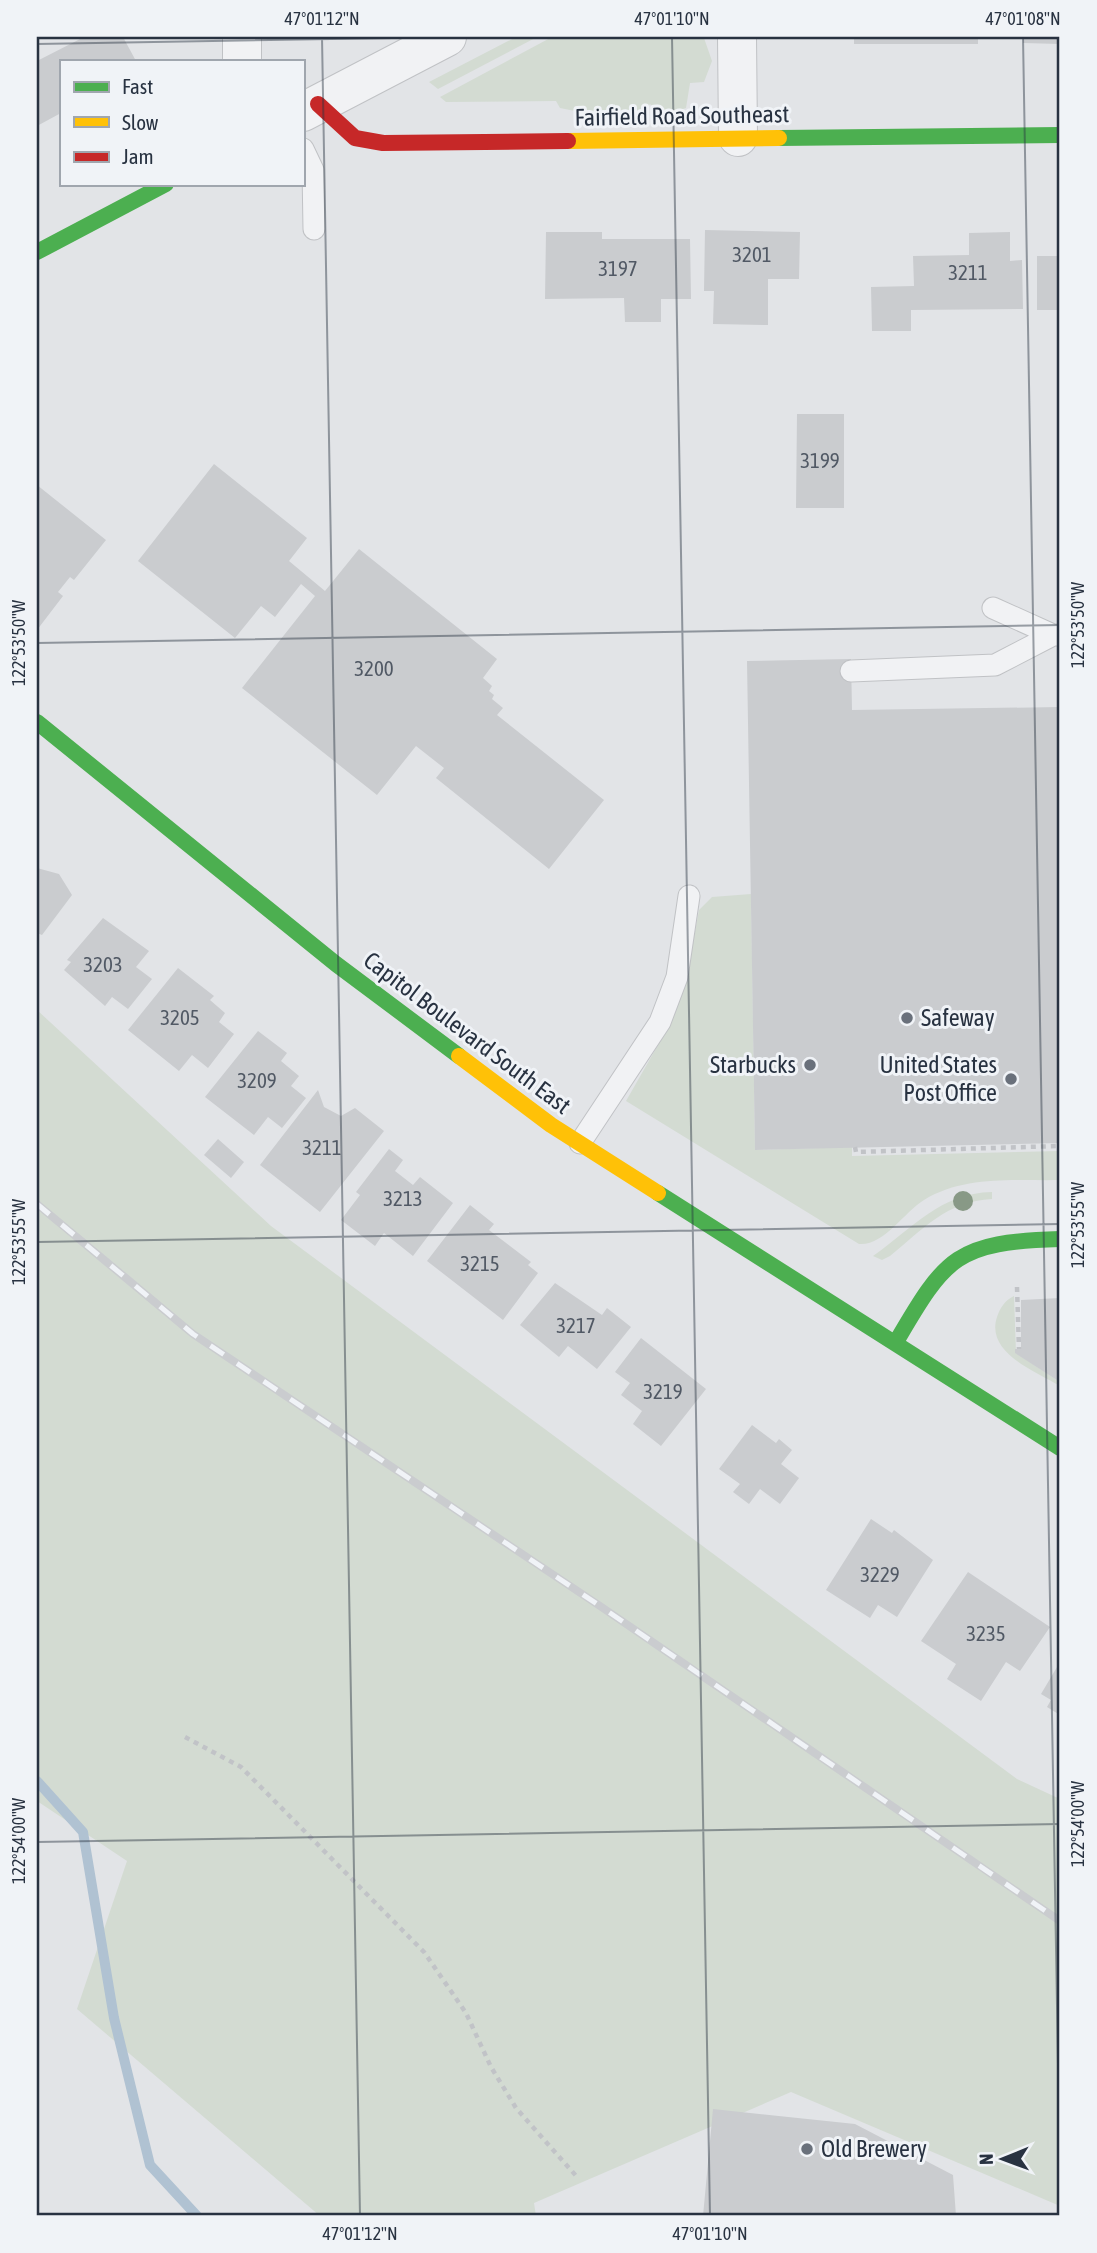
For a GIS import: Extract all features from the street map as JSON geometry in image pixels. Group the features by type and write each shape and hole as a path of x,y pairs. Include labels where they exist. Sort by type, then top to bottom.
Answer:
{"main road":[{"name":"Fairfield Road Southeast","path":"310,108 355,138 383,143 1060,135"},
{"path":"37,252 162,186"},
{"name":"Capitol Boulevard South East","path":"37,722 117,784 336,964 551,1125 1060,1448"},
{"path":"896,1342 933,1282 959,1257 971,1251 1011,1244 1060,1240"}],"street":[{"path":"242,37 242,60"},
{"path":"310,108 447,37"},
{"path":"737,37 737,137"}],"lane":[{"path":"304,151 313,170 314,229"},
{"path":"993,608 1057,635"},
{"path":"851,671 995,665 1057,635"},
{"path":"580,1143 660,1022 677,978 689,896"}],"path":[{"path":"855,1147 856,1152 1060,1146"},
{"path":"1017,1287 1018,1349"},
{"path":"185,1737 241,1767 424,1952 466,2014 491,2067 516,2108 578,2178"}],"shaded area":[{"path":"516,37 537,37 438,89 429,82"},
{"path":"552,37 699,37 704,38 712,61 704,82 690,83 686,108 663,115 650,104 640,119 615,108 600,116 560,108 556,101 446,102 440,97"},
{"path":"751,894 755,1150 852,1147 852,1156 1060,1151 1060,1180 990,1181 956,1186 916,1205 877,1240 859,1244 626,1101 662,1038 685,985 699,910 712,897"},
{"path":"37,1010 271,1226 1017,1779 1060,1799 1060,2206 791,2092 534,2203 536,2216 320,2216 77,2009 127,1861 37,1801"},
{"path":"992,1192 992,1199 962,1205 936,1218 890,1256 882,1260 873,1256 942,1205 957,1198"},
{"path":"1014,1296 1016,1353 1060,1382 1060,1386 1015,1360 999,1341 995,1330 997,1317 1003,1305"}],"building":[{"path":"84,37 123,37 135,60 60,60 60,114 37,126 37,61"},
{"path":"854,37 978,37 978,44 854,44"},
{"path":"1023,37 1060,37 1060,44 1023,43"},
{"path":"705,230 800,232 799,279 768,279 768,325 713,324 714,291 704,291"},
{"path":"546,232 602,232 602,239 690,239 691,299 661,299 661,322 625,322 624,298 545,299"},
{"path":"1010,232 1010,261 1022,260 1023,309 911,310 911,331 872,331 871,287 914,286 913,256 969,255 969,233"},
{"path":"1037,256 1060,256 1060,310 1037,310"},
{"path":"797,414 844,414 844,508 796,508"},
{"path":"214,464 307,538 289,561 325,591 359,549 497,659 483,678 492,686 489,691 494,695 492,699 503,708 497,715 604,800 549,869 436,778 444,768 416,746 377,795 242,688 315,596 301,584 275,617 261,606 235,638 138,561"},
{"path":"37,485 106,540 74,580 70,577 58,592 63,596 37,630"},
{"name":"Safeway","path":"851,659 852,710 1060,707 1060,1143 755,1150 747,661"},
{"path":"37,868 59,874 72,895 42,935 37,933"},
{"path":"103,918 149,951 136,967 152,979 128,1009 112,997 105,1006 64,970 71,962 67,960"},
{"path":"178,968 214,996 210,1000 225,1013 219,1022 234,1034 208,1068 192,1055 179,1071 128,1030"},
{"path":"258,1031 287,1053 281,1061 299,1076 291,1086 306,1098 282,1128 268,1117 254,1135 205,1097"},
{"path":"318,1090 324,1107 341,1116 355,1108 384,1131 320,1212 260,1165"},
{"path":"218,1139 244,1162 231,1178 204,1155"},
{"path":"389,1149 403,1160 395,1171 413,1185 420,1177 453,1203 413,1256 384,1233 375,1246 341,1220 360,1195 356,1192"},
{"path":"470,1205 494,1224 489,1230 531,1262 528,1265 538,1273 503,1320 427,1261"},
{"path":"555,1283 602,1315 607,1308 631,1327 597,1369 568,1346 559,1357 520,1325"},
{"path":"1060,1298 1060,1382 1015,1353 1015,1349 1021,1349 1021,1300"},
{"path":"641,1338 706,1389 661,1446 633,1424 642,1411 621,1395 630,1383 615,1372"},
{"path":"752,1425 776,1443 779,1439 792,1450 781,1464 799,1478 780,1504 760,1489 749,1504 733,1492 740,1484 719,1469"},
{"path":"871,1519 892,1533 894,1530 933,1560 897,1617 878,1605 870,1618 826,1590"},
{"path":"968,1572 1050,1627 1020,1671 1006,1662 981,1701 947,1679 956,1664 921,1641"},
{"path":"1060,1662 1060,1715 1047,1707 1051,1700 1041,1694"},
{"name":"Old Brewery","path":"713,2109 855,2124 953,2175 956,2216 703,2216"}],"waterway":[{"path":"37,1781 83,1832 114,2018 150,2165 197,2216"}],"railway":[{"path":"37,1204 193,1334 600,1606 1060,1921"}],"traffic: fast":[{"path":"779,138 1060,135"},
{"path":"37,252 162,186"},
{"path":"37,722 336,964 459,1056"},
{"path":"658,1193 1060,1448"},
{"path":"896,1342 928,1290 958,1259 976,1250 998,1244 1060,1239"}],"traffic: slow":[{"path":"568,141 779,138"},
{"path":"459,1056 551,1125 658,1193"}],"traffic: jam":[{"path":"318,104 355,138 383,143 568,141"}],"place":[{"name":"Safeway","path":"907,1018"},
{"name":"Starbucks","path":"810,1065"},
{"name":"United States Post Office","path":"1011,1079"},
{"name":"Old Brewery","path":"807,2149"}]}
